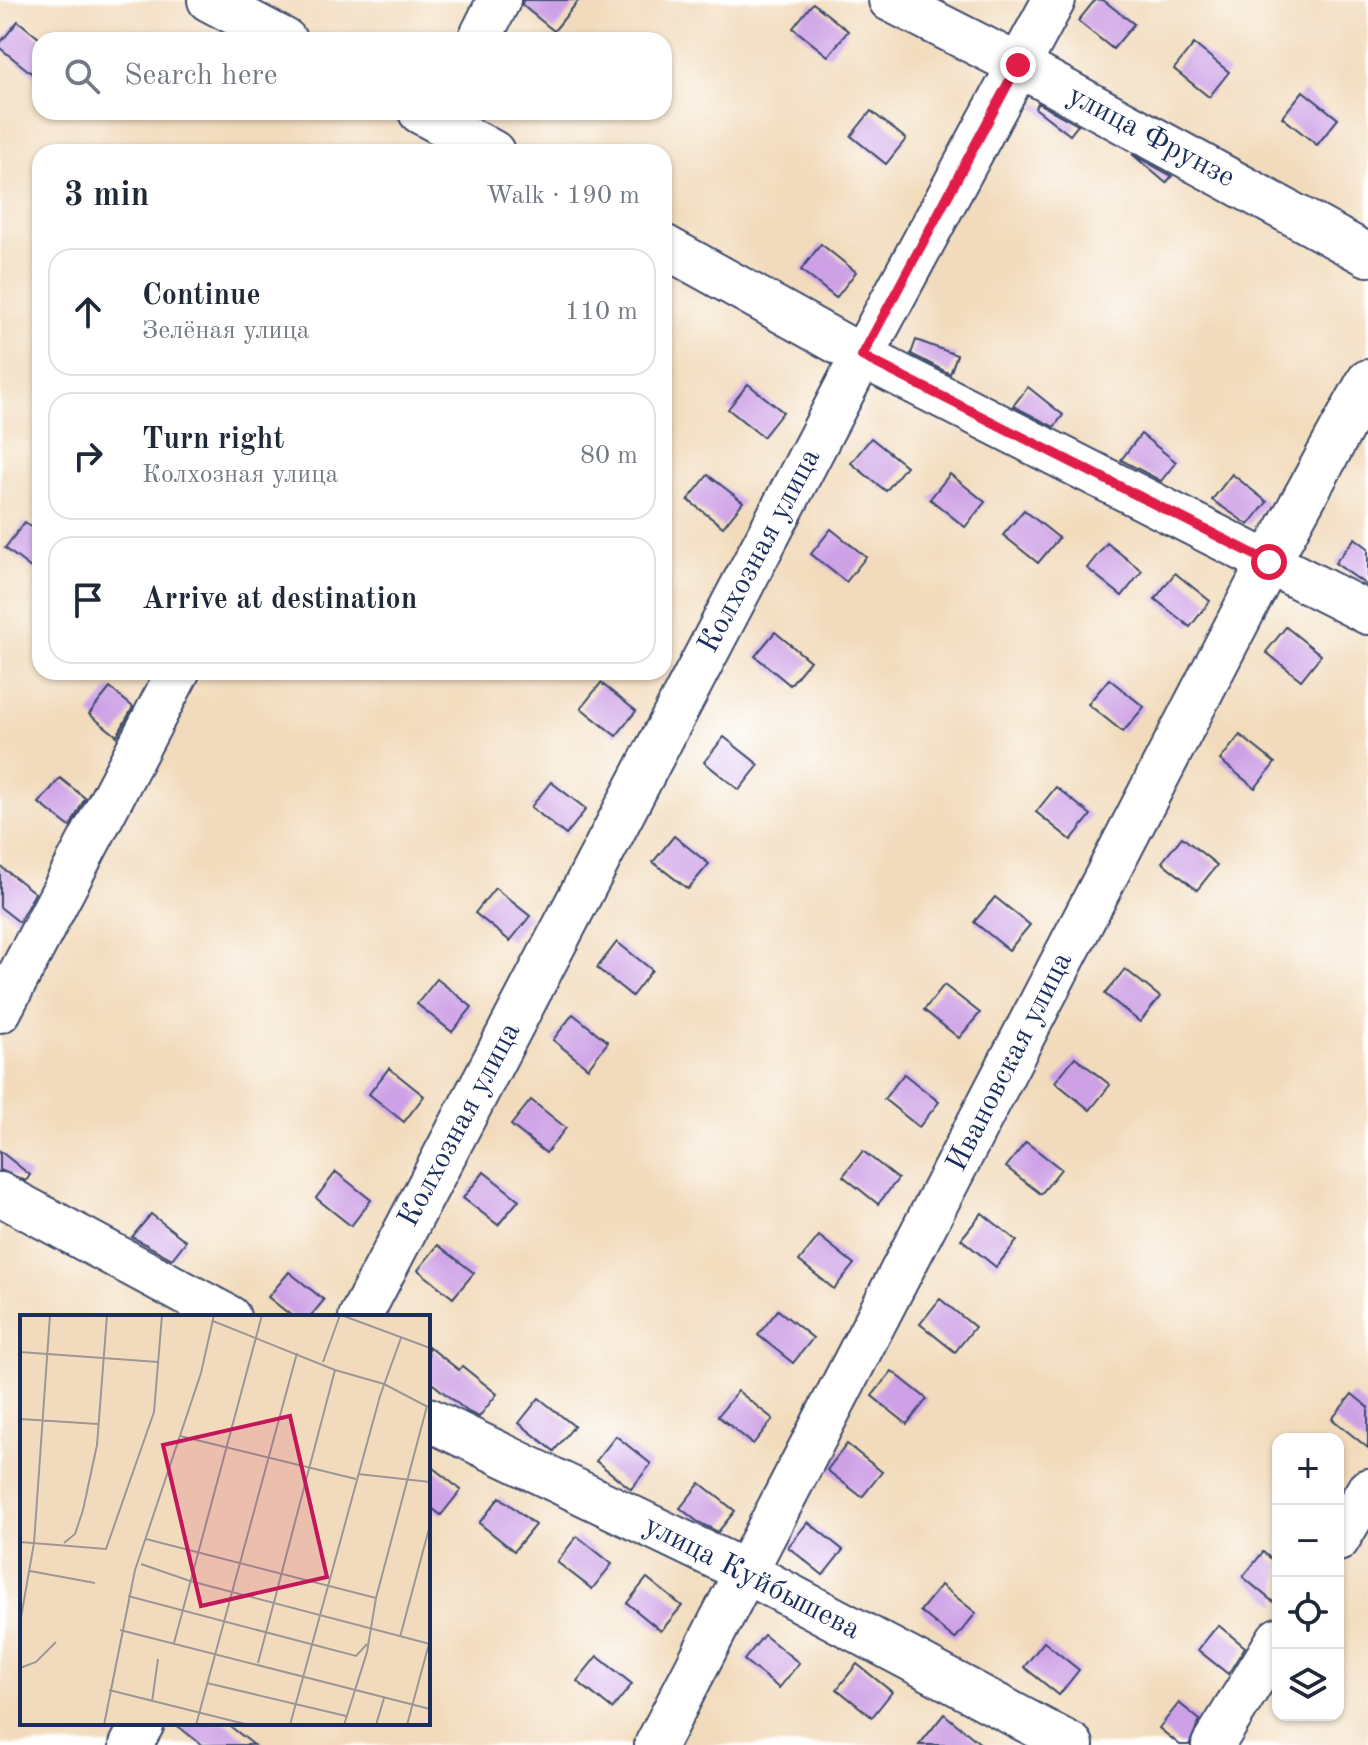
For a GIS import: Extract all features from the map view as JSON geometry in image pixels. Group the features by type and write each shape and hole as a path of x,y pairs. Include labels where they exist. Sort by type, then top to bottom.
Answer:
{"street":[{"path":"209,0 270,32"},
{"path":"483,32 499,0"},
{"name":"улица Фрунзе","path":"890,0 1018,65 1368,255"},
{"name":"Колхозная улица","path":"361,1315 862,356 1054,0"},
{"path":"432,124 476,144"},
{"path":"672,250 862,356 1368,613"},
{"name":"Ивановская улица","path":"656,1745 1269,562 1368,381"},
{"path":"0,1011 174,680"},
{"path":"0,1194 225,1315"},
{"name":"улица Куйбышева","path":"430,1420 746,1572 1072,1745"},
{"path":"1344,1530 1368,1490"},
{"path":"1213,1745 1272,1649"},
{"path":"131,1745 142,1725"}],"building":[{"path":"523,0 579,0 554,31 522,5"},
{"path":"1095,0 1103,0 1134,24 1113,49 1078,21"},
{"path":"813,3 848,31 828,56 793,28"},
{"path":"18,21 32,32 32,74 0,48 0,43"},
{"path":"1194,44 1229,72 1209,97 1174,69"},
{"path":"1303,91 1338,119 1317,145 1282,117"},
{"path":"1038,103 1078,125 1070,135 1035,108"},
{"path":"871,111 906,139 886,164 851,136"},
{"path":"1132,154 1172,176 1166,183"},
{"path":"821,244 856,272 836,298 801,270"},
{"path":"916,340 957,355 950,374 911,354"},
{"path":"748,384 783,412 763,437 728,409"},
{"path":"1028,387 1063,415 1054,427 1013,406"},
{"path":"1141,434 1176,462 1161,481 1121,460"},
{"path":"871,438 906,466 886,491 851,463"},
{"path":"950,474 985,502 965,527 930,499"},
{"path":"1232,474 1267,502 1249,525 1212,500"},
{"path":"708,475 743,502 723,527 688,500"},
{"path":"1024,510 1059,538 1038,563 1003,535"},
{"path":"25,522 32,528 32,569 5,548"},
{"path":"831,529 866,557 846,582 811,554"},
{"path":"1355,538 1368,548 1368,586 1335,563"},
{"path":"1107,543 1142,571 1122,596 1087,568"},
{"path":"1175,573 1210,601 1190,627 1155,599"},
{"path":"1286,627 1321,655 1301,680 1266,652"},
{"path":"775,632 810,661 790,685 755,656"},
{"path":"1109,679 1144,707 1123,732 1088,704"},
{"path":"601,683 636,711 616,736 581,708"},
{"path":"110,688 133,707 117,736 89,714"},
{"path":"1240,735 1275,763 1255,788 1220,760"},
{"path":"724,737 759,765 739,790 704,762"},
{"path":"60,778 85,798 70,827 39,803"},
{"path":"551,782 586,809 566,835 531,807"},
{"path":"1056,787 1091,815 1071,840 1036,812"},
{"path":"674,836 709,864 688,889 653,862"},
{"path":"1182,837 1217,865 1197,890 1162,862"},
{"path":"0,866 35,893 19,922 0,907"},
{"path":"495,888 530,916 510,941 475,913"},
{"path":"995,897 1030,925 1009,950 974,922"},
{"path":"617,942 652,970 632,996 597,968"},
{"path":"1125,969 1160,997 1140,1022 1105,994"},
{"path":"437,979 472,1007 452,1032 417,1004"},
{"path":"944,985 980,1013 959,1038 924,1010"},
{"path":"573,1014 608,1042 588,1068 553,1040"},
{"path":"1075,1057 1110,1085 1090,1110 1055,1082"},
{"path":"389,1068 424,1096 404,1122 369,1094"},
{"path":"904,1074 939,1102 919,1127 884,1099"},
{"path":"531,1100 566,1128 546,1153 511,1125"},
{"path":"1026,1142 1061,1169 1041,1194 1006,1167"},
{"path":"0,1151 30,1175 26,1181 0,1170"},
{"path":"863,1151 898,1179 878,1204 843,1176"},
{"path":"336,1172 371,1200 351,1226 316,1198"},
{"path":"484,1172 519,1200 498,1225 463,1198"},
{"path":"982,1213 1017,1241 996,1267 961,1239"},
{"path":"151,1214 186,1241 172,1259 132,1237"},
{"path":"819,1236 854,1264 834,1289 799,1261"},
{"path":"438,1245 474,1273 453,1298 418,1270"},
{"path":"289,1272 324,1300 312,1315 290,1315 268,1297"},
{"path":"940,1299 975,1327 955,1352 920,1324"},
{"path":"778,1310 813,1338 793,1363 758,1335"},
{"path":"430,1348 459,1370 462,1366 497,1394 479,1417 430,1382"},
{"path":"892,1371 927,1399 907,1424 872,1396"},
{"path":"738,1391 773,1419 753,1444 718,1416"},
{"path":"1352,1394 1368,1407 1368,1448 1332,1419"},
{"path":"539,1398 574,1426 554,1451 519,1423"},
{"path":"616,1436 651,1464 631,1489 596,1461"},
{"path":"847,1444 882,1472 862,1497 827,1470"},
{"path":"430,1466 461,1490 441,1515 430,1507"},
{"path":"700,1483 735,1511 718,1532 680,1508"},
{"path":"500,1497 535,1525 514,1551 479,1523"},
{"path":"808,1522 843,1550 823,1575 788,1547"},
{"path":"577,1536 612,1564 592,1589 557,1562"},
{"path":"1263,1552 1272,1560 1272,1601 1243,1577"},
{"path":"647,1578 682,1606 661,1631 627,1603"},
{"path":"941,1585 976,1613 955,1639 920,1611"},
{"path":"1218,1625 1245,1647 1228,1674 1198,1650"},
{"path":"764,1635 799,1663 779,1688 744,1660"},
{"path":"1044,1642 1079,1670 1059,1695 1024,1667"},
{"path":"597,1656 632,1684 612,1709 577,1681"},
{"path":"857,1664 892,1692 872,1717 837,1689"},
{"path":"1179,1703 1200,1720 1189,1745 1180,1745 1159,1728"},
{"path":"944,1714 982,1745 919,1745"},
{"path":"177,1725 229,1725 254,1745 202,1745"}],"route":[{"path":"1018,65 862,356 1269,562"}]}
